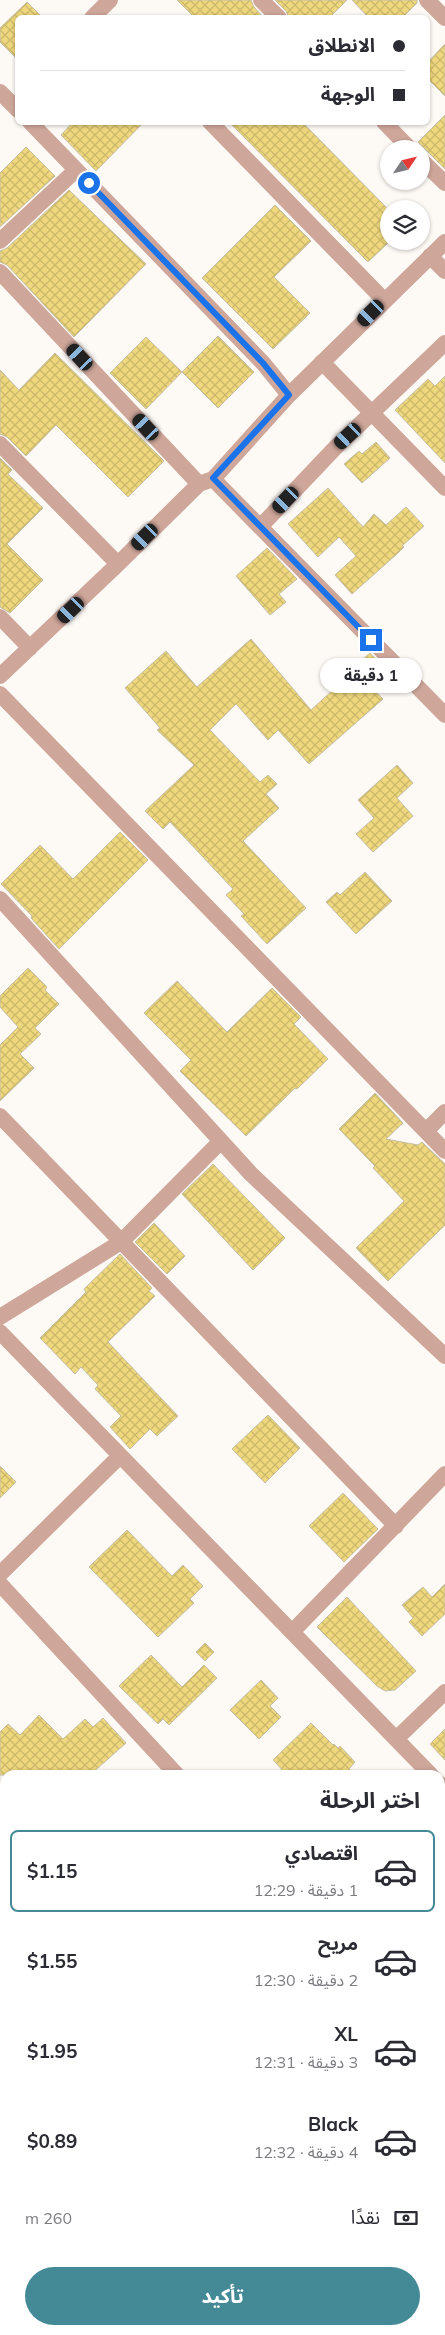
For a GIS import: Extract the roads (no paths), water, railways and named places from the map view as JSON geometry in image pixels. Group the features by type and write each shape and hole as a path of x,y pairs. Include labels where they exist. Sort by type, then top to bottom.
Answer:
{"street":[{"path":"262,0 276,15"},
{"path":"427,0 445,18"},
{"path":"8,92 15,105"},
{"path":"33,125 263,363 289,395"},
{"path":"213,125 384,300"},
{"path":"387,125 401,140"},
{"path":"430,169 445,183"},
{"path":"0,241 76,170"},
{"path":"0,676 206,481 384,300 445,242"},
{"path":"430,256 445,271"},
{"path":"0,272 206,481 260,527 445,715"},
{"path":"260,527 336,447 445,343"},
{"path":"322,362 445,488"},
{"path":"0,444 118,564"},
{"path":"0,617 30,648"},
{"path":"0,694 445,1151"},
{"path":"0,899 251,1174 445,1356"},
{"path":"426,1132 445,1112"},
{"path":"0,1116 396,1526"},
{"path":"0,1317 120,1242 221,1141"},
{"path":"0,1332 426,1770"},
{"path":"0,1574 120,1456"},
{"path":"292,1632 445,1474"},
{"path":"0,1584 172,1770"},
{"path":"396,1739 445,1692"}]}
